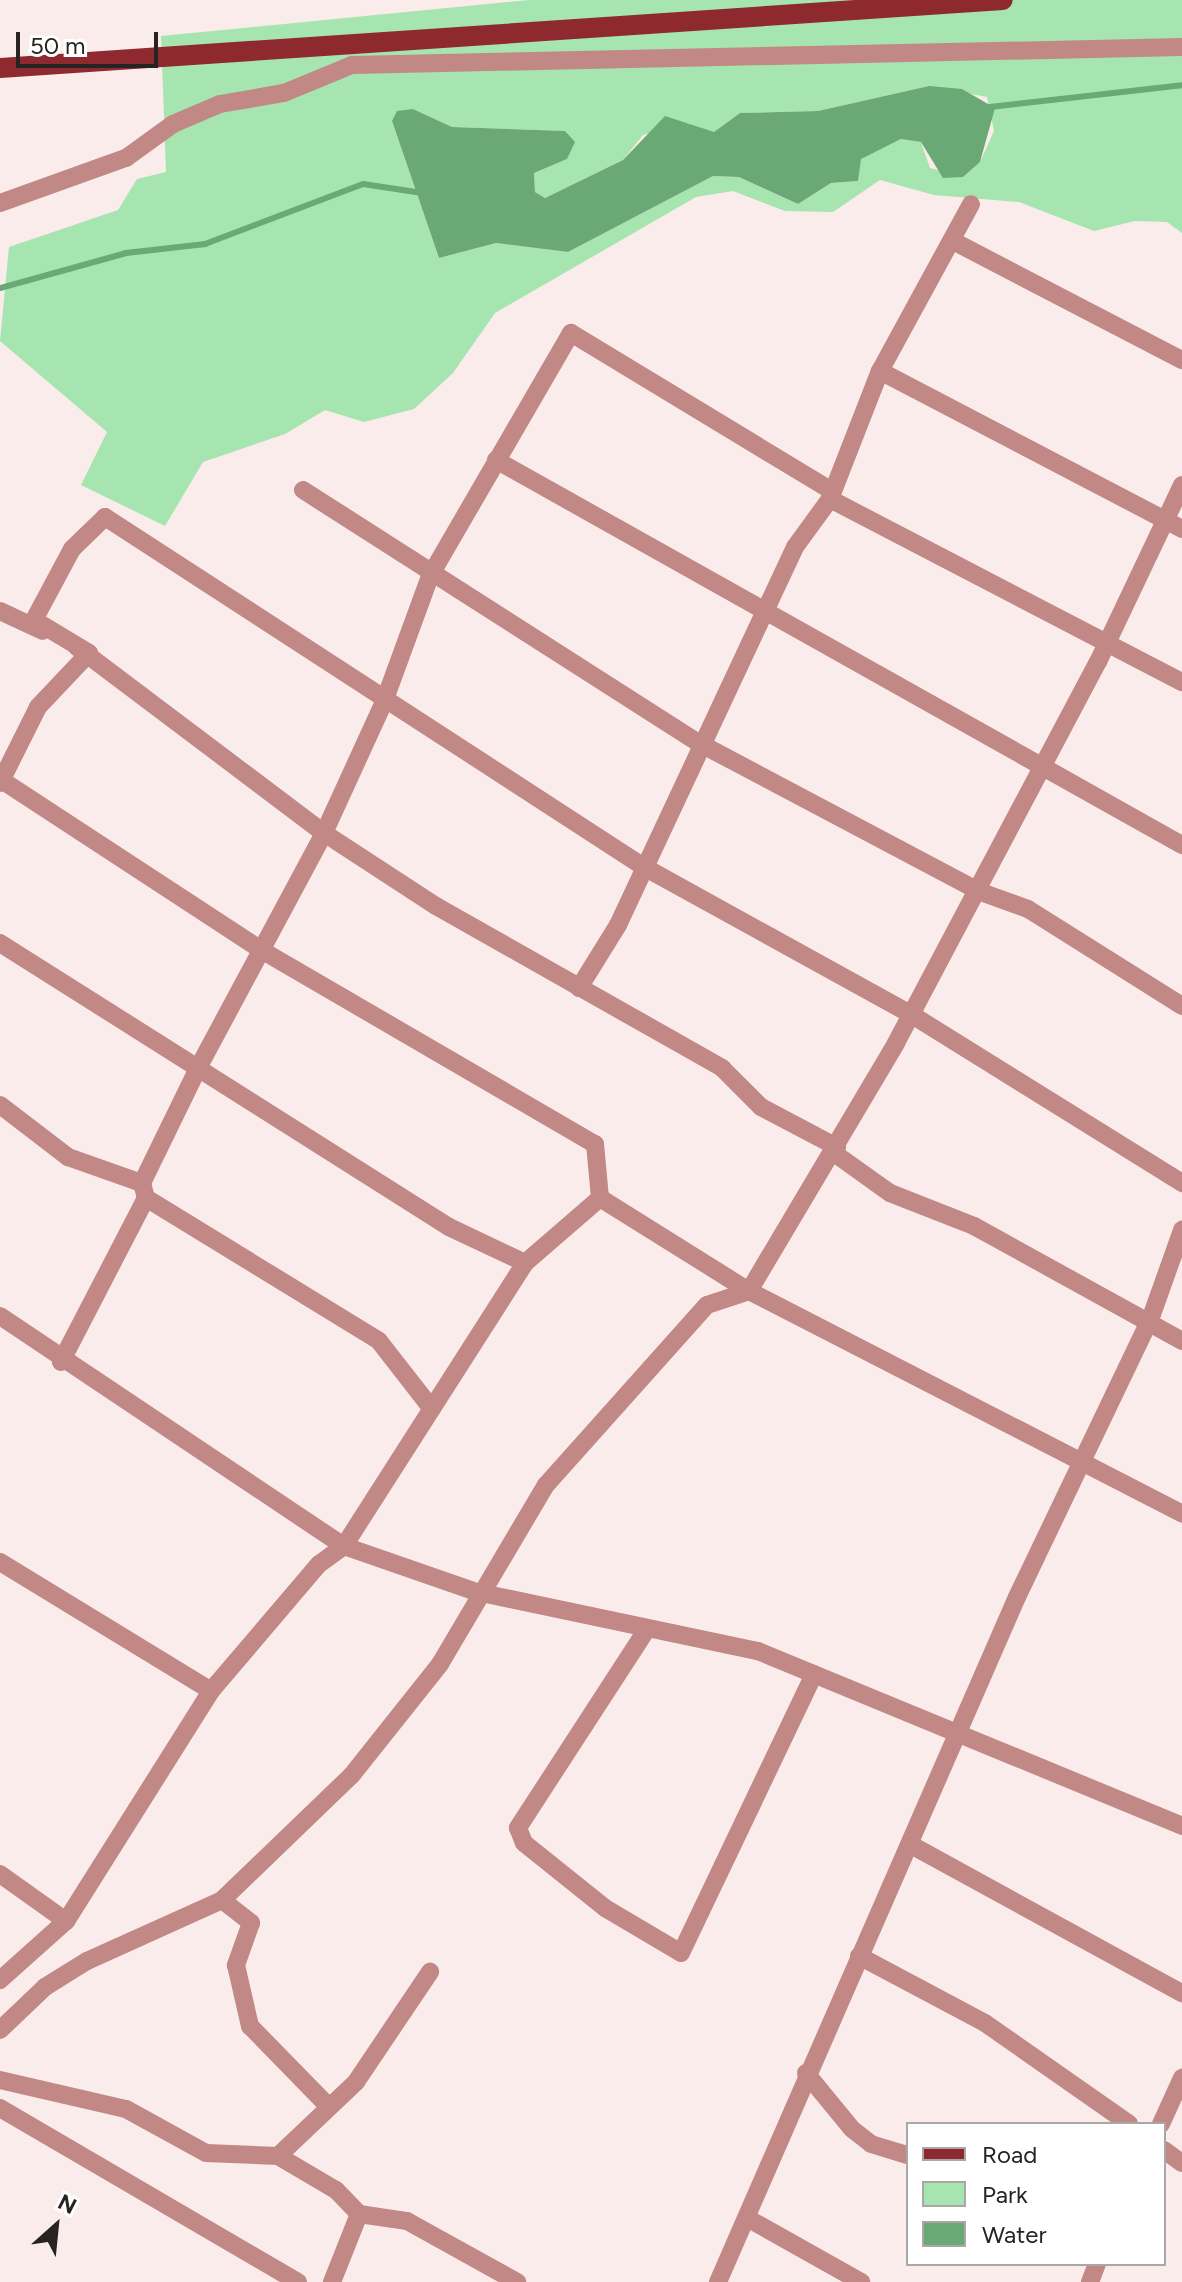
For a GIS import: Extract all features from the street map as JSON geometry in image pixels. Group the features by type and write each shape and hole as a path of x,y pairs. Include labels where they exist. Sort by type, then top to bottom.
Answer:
{"main road":[{"path":"0,68 1003,0"}],"street":[{"path":"0,203 126,158 173,124 220,104 284,93 352,65 1182,47"},
{"path":"579,988 644,867 699,743 795,547 829,494 880,371 971,204"},
{"path":"953,241 1182,360"},
{"path":"61,1362 144,1191 197,1070 324,833 384,702 430,576 571,333 829,494 1182,682"},
{"path":"880,371 1182,529"},
{"path":"496,460 763,615 1048,774 1182,844"},
{"path":"0,2030 45,1987 87,1961 177,1927 222,1900 351,1776 440,1664 477,1592 546,1485 707,1305 749,1291 835,1150 978,891 1048,774 1163,519 1182,485"},
{"path":"303,490 430,576 699,743 978,891 1028,909 1182,1006"},
{"path":"1182,1183 909,1013 644,867 384,702 105,517 72,549 34,620 89,653 324,833 579,988 722,1068 761,1107 835,1150 890,1193 974,1226 1150,1320 1182,1341"},
{"path":"0,611 89,653"},
{"path":"89,653 38,707 0,780 263,951 595,1144 600,1198"},
{"path":"0,943 449,1227 525,1263"},
{"path":"0,1105 68,1157 144,1191 379,1341 432,1409"},
{"path":"0,1980 66,1921 211,1691 319,1564 344,1546 525,1263 600,1198"},
{"path":"600,1198 749,1291 1182,1514"},
{"path":"718,2282 806,2073 962,1734 1017,1597 1150,1320 1182,1230"},
{"path":"0,1316 61,1362 344,1546 477,1592 758,1651 1182,1826"},
{"path":"0,1562 211,1691"},
{"path":"647,1629 518,1828 524,1843 605,1908 681,1953 814,1674"},
{"path":"913,1846 1182,1993"},
{"path":"0,1874 66,1921"},
{"path":"222,1900 251,1923 236,1965 250,2026 328,2106"},
{"path":"859,1956 985,2023 1126,2122"},
{"path":"278,2156 304,2139 328,2106 356,2082 430,1972"},
{"path":"806,2073 852,2129 871,2144 906,2154"},
{"path":"1162,2122 1182,2078"},
{"path":"0,2080 126,2109 206,2153 278,2156 336,2190 359,2214 407,2221 517,2282"},
{"path":"0,2108 298,2282"},
{"path":"332,2282 359,2214"},
{"path":"747,2218 861,2282"}],"green space":[{"path":"529,0 1182,0 1182,233 1167,222 1135,221 1094,231 1019,202 934,195 880,180 833,212 785,211 733,191 696,197 495,313 453,373 414,409 364,422 325,410 285,434 203,462 165,526 81,485 107,432 0,341 9,247 118,210 137,179 166,172 161,36","holes":["929,86 987,97 994,131 980,162 963,177 930,168 921,142 901,139 860,159 858,181 831,183 798,204 739,177 713,176 568,252 496,243 439,258 392,121 413,109 452,127 565,131 567,159 534,173 535,192 545,198 623,160 643,135 688,123 698,132 714,132 740,113 818,111"]}],"water":[{"path":"929,86 962,89 995,108 980,162 963,177 943,178 921,142 901,139 861,159 858,181 831,183 798,204 739,177 713,176 568,252 496,243 439,258 392,121 397,111 413,109 452,127 565,131 575,142 567,159 534,173 535,192 545,198 623,160 665,116 714,132 740,113 818,111"}],"waterway":[{"path":"990,107 1182,85"},
{"path":"0,288 126,253 205,244 363,184 422,193"}]}
